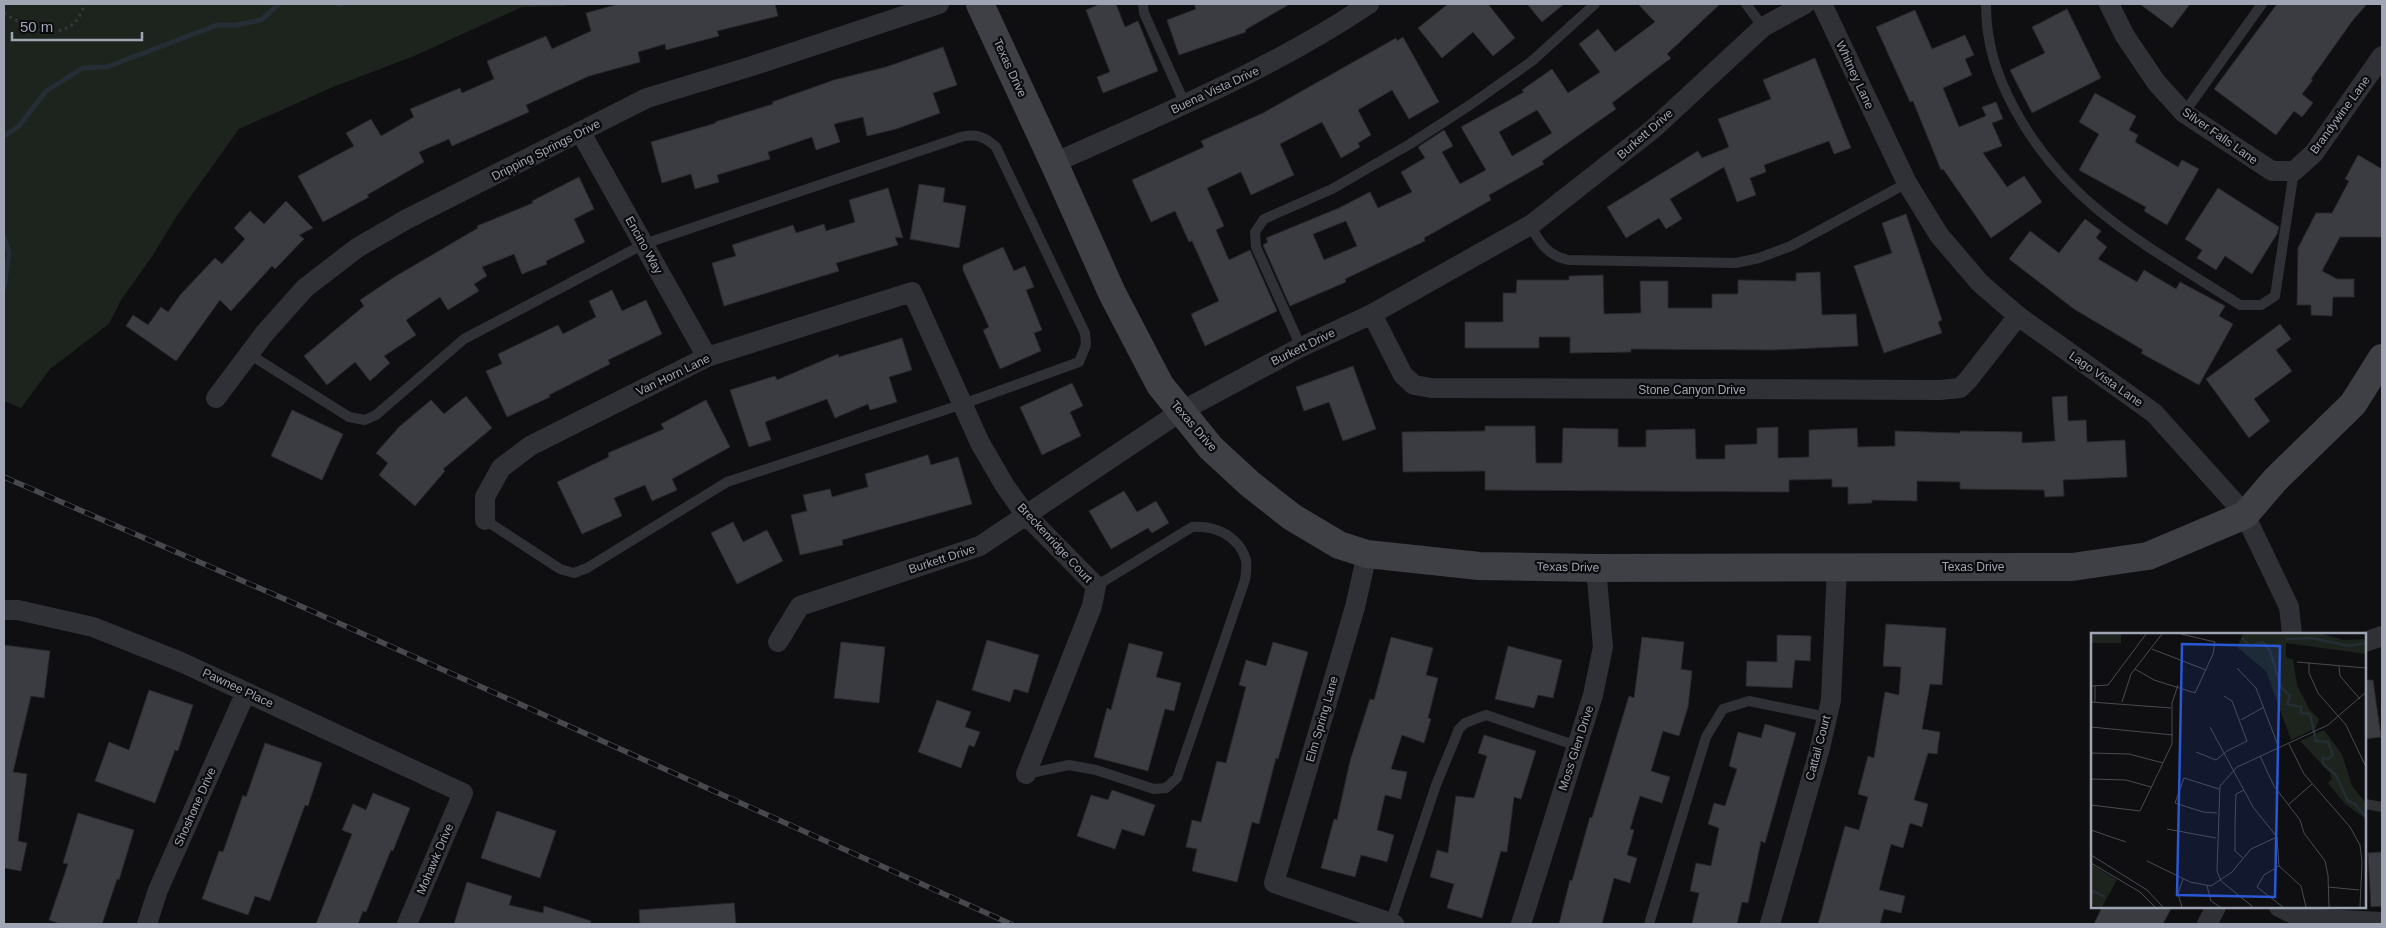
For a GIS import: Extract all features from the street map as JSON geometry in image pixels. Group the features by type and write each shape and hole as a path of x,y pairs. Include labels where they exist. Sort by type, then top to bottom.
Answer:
{"street":[{"name":"Dripping Springs Drive","path":"216,398 249,354 305,288 358,248 407,219 582,133 647,98 752,66 939,4"},
{"name":"Texas Drive","path":"980,4 1135,340 1160,385 1211,448 1250,484 1292,517 1340,545 1368,554 1479,566 1596,568 2072,567 2148,556 2245,516 2275,480 2353,404 2382,358"},
{"name":"Buena Vista Drive","path":"1054,163 1280,59 1330,30 1369,4"},
{"name":"Burkett Drive","path":"778,642 800,606 980,546 1025,514 1180,412 1301,347 1372,314 1530,225 1653,129 1763,28 1805,4"},
{"name":"Whitney Lane","path":"1822,4 1888,146"},
{"name":"Silver Falls Lane","path":"2109,4 2125,36 2156,82 2184,113 2272,171 2294,171"},
{"name":"Brandywine Lane","path":"2294,171 2314,153 2382,56"},
{"name":"Encino Way","path":"582,133 707,358"},
{"name":"Lago Vista Lane","path":"1888,146 1907,183 1945,242 1980,283 2018,316 2154,413 2245,516 2289,607 2292,633"},
{"name":"Van Horn Lane","path":"485,520 485,497 501,468 530,446 707,358 912,292"},
{"name":"Breckenridge Court","path":"912,292 980,443 1005,486 1025,514 1096,586 1092,606 1026,774"},
{"name":"Stone Canyon Drive","path":"1372,314 1403,375 1414,385 1431,388 1687,390 1940,390 1960,388 2018,316"},
{"name":"Elm Spring Lane","path":"1368,554 1355,607 1274,883 1392,924"},
{"name":"Moss Glen Drive","path":"1521,924 1593,695 1603,647 1596,568"},
{"name":"Cattail Court","path":"1770,924 1831,700 1836,568"},
{"name":"Pawnee Place","path":"4,610 18,610 93,627 181,662 463,793"},
{"path":"2366,642 2382,636"},
{"name":"Shoshone Drive","path":"148,924 158,890 246,692"},
{"name":"Mohawk Drive","path":"407,924 463,793"},
{"path":"2207,924 2215,908"},
{"path":"2281,908 2302,918 2382,922"}],"lane":[{"path":"1143,4 1144,13 1185,104"},
{"path":"1301,347 1256,247 1255,232 1264,219 1332,189 1410,144 1470,105 1532,61 1595,4"},
{"path":"1746,4 1763,28"},
{"path":"1986,4 1986,21 1994,66 2000,82 2038,149 2066,181 2110,221 2240,305 2260,305 2275,296 2294,171"},
{"path":"2184,113 2262,4"},
{"path":"249,354 349,417 365,420 376,415 464,339 644,244 961,136 972,134 986,138 996,147 1085,333 1086,345 1079,362 963,404 727,482 587,568 574,573 560,569 485,520"},
{"path":"1530,225 1542,245 1550,253 1568,260 1736,263 1777,252 1907,183"},
{"path":"1026,774 1069,765 1096,770 1154,789 1166,788 1177,778 1245,580 1246,562 1242,549 1218,528 1192,527 1096,586"},
{"path":"1649,924 1706,737 1722,709 1749,701 1827,717"},
{"path":"1392,924 1436,785 1459,729 1465,723 1486,715 1577,746"},
{"path":"2366,804 2382,806"}],"path":[{"path":"4,13 33,27 61,31 74,24 85,4"}],"shaded area":[{"path":"4,4 569,4 564,6 522,7 414,56 333,87 239,129 176,217 153,255 121,300 109,324 50,369 21,408 4,401"}],"building":[{"path":"619,4 775,4 778,16 717,31 719,36 666,50 665,44 638,52 640,62 589,76 526,105 529,112 452,146 449,139 419,152 424,162 367,195 369,197 323,222 298,176 354,146 346,133 371,119 381,136 414,117 410,109 460,88 462,93 494,79 487,61 546,36 552,49 591,31 586,13"},
{"path":"1100,4 1116,4 1125,27 1138,21 1158,71 1103,93 1097,77 1110,72 1086,10"},
{"path":"1194,4 1290,4 1245,30 1246,32 1179,55 1167,20 1196,9"},
{"path":"1448,4 1488,4 1515,38 1493,56 1473,32 1442,58 1418,28"},
{"path":"1527,4 1564,4 1542,22"},
{"path":"1638,4 1720,4 1667,54 1671,58 1612,103 1616,109 1542,161 1544,164 1489,195 1491,200 1424,238 1425,241 1345,279 1346,282 1290,306 1263,245 1268,242 1266,238 1339,208 1370,192 1378,208 1412,192 1401,172 1425,158 1418,147 1444,130 1453,146 1442,152 1460,184 1486,170 1461,127 1524,92 1522,90 1552,69 1568,93 1600,72 1579,44 1598,29 1615,52 1655,22","holes":["1537,110 1552,133 1512,156 1499,132","1346,221 1357,246 1324,260 1313,234"]},
{"path":"2140,4 2190,4 2172,28"},
{"path":"2277,4 2367,4 2353,20 2302,94 2313,103 2302,117 2294,111 2276,135 2214,89"},
{"path":"2067,9 2101,78 2032,113 2010,70 2045,53 2032,27"},
{"path":"1915,10 1932,49 1965,35 1974,55 1965,59 1972,75 1943,88 1959,127 1986,116 1982,107 1996,102 2003,119 1992,123 2002,146 1983,153 2007,187 2024,176 2042,202 1991,238 1943,169 1941,170 1913,101 1910,102 1876,27"},
{"path":"1403,37 1439,102 1409,119 1392,90 1358,110 1371,135 1358,143 1360,147 1341,158 1322,122 1280,144 1294,175 1251,195 1241,172 1207,188 1224,226 1216,230 1229,260 1250,250 1277,311 1205,346 1191,314 1219,301 1192,241 1189,242 1175,211 1151,222 1132,180 1204,147 1201,141 1263,113 1396,38 1397,41"},
{"path":"943,47 957,85 933,93 940,113 896,129 867,136 863,117 834,124 840,142 816,150 812,137 768,152 770,159 717,175 719,182 695,189 691,174 662,183 651,142 773,104 772,102 834,80 886,67"},
{"path":"1815,58 1851,148 1834,154 1829,141 1764,165 1766,172 1750,178 1756,195 1737,202 1724,167 1670,199 1682,219 1666,229 1659,218 1626,238 1607,207 1698,151 1702,158 1729,147 1718,119 1771,99 1763,80"},
{"path":"2095,93 2136,116 2129,130 2138,135 2135,142 2178,167 2182,160 2199,169 2167,225 2144,211 2146,207 2079,170 2099,134 2079,122"},
{"path":"2358,155 2382,169 2382,237 2340,237 2322,271 2337,279 2354,279 2354,297 2333,297 2332,316 2311,315 2311,305 2297,305 2298,248 2316,213 2332,213 2349,181 2345,179"},
{"path":"579,177 594,209 574,219 585,242 546,261 547,264 522,274 514,254 482,267 487,276 474,284 479,291 448,310 440,297 406,320 416,335 384,356 390,363 370,381 355,362 327,385 304,356 364,306 360,300 396,276 478,228 477,226 533,203 532,201"},
{"path":"919,184 945,188 943,202 966,206 959,248 910,239"},
{"path":"888,188 903,238 895,237 898,245 836,263 839,271 724,306 712,263 736,256 732,245 793,225 796,233 824,224 826,231 855,222 849,200"},
{"path":"2218,188 2279,227 2277,234 2252,274 2225,256 2216,270 2197,258 2202,250 2185,239"},
{"path":"286,201 313,228 299,235 304,239 275,269 272,266 231,311 220,300 176,361 126,326 133,315 148,325 161,307 168,312 181,294 215,258 222,264 245,239 234,228 250,211 264,224"},
{"path":"1906,214 1942,320 1938,322 1942,333 1884,353 1854,266 1892,253 1882,223"},
{"path":"2085,219 2101,231 2096,238 2107,247 2098,259 2137,282 2144,270 2176,289 2180,282 2225,306 2219,316 2233,324 2199,385 2141,353 2143,350 2074,309 2009,259 2030,231 2059,253"},
{"path":"1003,247 1014,271 1025,266 1034,287 1026,290 1042,330 1034,333 1041,351 1000,369 983,330 989,327 963,270 963,265"},
{"path":"1820,272 1822,315 1856,314 1858,346 1773,350 1631,349 1631,352 1570,353 1570,337 1539,337 1539,348 1465,348 1465,322 1503,322 1503,293 1516,293 1517,280 1569,280 1569,276 1603,275 1604,314 1641,313 1640,281 1668,281 1668,308 1712,308 1712,294 1738,294 1738,280 1796,281 1796,273"},
{"path":"612,290 622,311 646,300 662,334 608,360 610,364 549,395 550,397 507,417 486,371 502,364 498,354 558,325 563,334 596,317 589,301"},
{"path":"2280,324 2291,339 2276,350 2292,371 2254,399 2270,421 2249,438 2206,379"},
{"path":"902,338 912,370 889,377 897,402 870,410 868,404 835,418 827,399 765,422 771,440 749,447 730,390 775,376 777,380 838,354 839,357"},
{"path":"1353,366 1376,429 1343,441 1329,402 1304,411 1296,387"},
{"path":"1072,383 1083,406 1070,412 1081,436 1042,455 1020,407"},
{"path":"466,396 492,428 443,469 445,471 415,506 379,475 388,463 376,453 399,427 431,400 444,414"},
{"path":"2067,396 2068,421 2086,420 2087,442 2125,440 2127,477 2063,480 2064,496 2045,497 2044,490 1960,489 1960,482 1917,481 1917,501 1872,500 1872,503 1848,504 1848,487 1832,487 1832,479 1789,480 1789,492 1485,490 1485,471 1403,472 1402,432 1485,431 1485,426 1535,426 1536,463 1562,463 1563,428 1618,429 1618,447 1646,447 1646,430 1695,429 1696,459 1725,459 1725,445 1757,444 1757,428 1778,427 1778,458 1809,457 1809,430 1857,428 1858,447 1895,446 1895,431 2022,432 2022,443 2055,441 2052,397"},
{"path":"706,400 730,447 672,479 677,490 652,501 645,485 614,498 622,516 582,534 557,482 609,457 608,453 664,429 661,424"},
{"path":"292,410 343,434 322,480 271,456"},
{"path":"928,455 931,465 958,457 972,504 842,540 843,545 800,555 791,515 807,511 803,495 830,489 832,497 868,487 865,474"},
{"path":"1124,491 1137,512 1156,501 1169,523 1152,533 1148,528 1111,549 1089,511"},
{"path":"733,522 743,542 767,530 783,561 737,584 711,533"},
{"path":"1886,624 1946,628 1942,685 1930,684 1922,729 1940,732 1937,754 1928,753 1914,800 1928,804 1922,827 1910,823 1903,848 1891,844 1879,890 1905,896 1901,913 1884,909 1880,924 1818,924 1845,826 1859,830 1868,797 1858,794 1868,756 1874,758 1885,692 1899,695 1901,667 1883,666"},
{"path":"1777,635 1811,636 1810,661 1795,660 1792,688 1746,686 1747,661 1777,662"},
{"path":"1391,637 1433,648 1426,675 1438,678 1428,718 1431,719 1424,743 1402,735 1391,769 1407,772 1401,799 1385,795 1377,830 1394,835 1387,862 1361,855 1355,877 1321,868 1334,819 1337,820 1350,761 1370,699 1374,700"},
{"path":"1642,637 1684,642 1681,669 1692,671 1688,707 1679,736 1663,731 1651,771 1670,777 1662,803 1640,796 1630,829 1634,830 1627,855 1637,858 1630,883 1614,878 1602,924 1559,924 1570,880 1572,881 1590,817 1592,818 1629,696 1634,698"},
{"path":"987,640 1039,655 1028,693 1014,689 1010,702 972,690"},
{"path":"841,642 885,647 879,703 834,698"},
{"path":"1273,642 1308,652 1278,759 1276,758 1259,824 1252,822 1237,882 1192,871 1197,849 1186,847 1192,820 1201,822 1217,761 1226,763 1246,687 1239,685 1246,660 1266,666"},
{"path":"1129,643 1163,652 1156,677 1181,683 1174,711 1165,709 1148,771 1094,757 1107,708 1111,710"},
{"path":"4,645 50,651 44,698 31,696 13,772 27,774 18,841 27,843 21,871 4,868"},
{"path":"1508,646 1562,660 1553,698 1538,695 1534,708 1495,699"},
{"path":"2366,680 2373,680 2381,737 2366,739"},
{"path":"149,690 193,705 178,751 175,750 155,803 95,781 109,742 129,750"},
{"path":"937,700 971,712 965,727 980,732 974,747 969,745 961,768 918,752"},
{"path":"1765,724 1796,733 1765,843 1761,841 1748,903 1742,902 1737,924 1692,924 1699,893 1690,891 1696,863 1711,866 1719,828 1708,824 1714,803 1725,806 1737,769 1729,766 1738,732 1761,738"},
{"path":"1484,735 1536,751 1521,799 1514,797 1507,852 1501,851 1482,918 1447,908 1454,884 1430,877 1437,850 1448,853 1456,796 1474,798 1487,756 1478,753"},
{"path":"265,743 322,763 308,806 305,805 270,901 255,896 248,915 202,899 219,851 223,852 243,795 246,797"},
{"path":"1112,790 1155,805 1144,836 1122,829 1115,849 1077,836 1091,795 1108,800"},
{"path":"373,793 410,808 393,851 391,850 366,912 363,911 358,924 316,924 352,834 342,830 353,804 366,810"},
{"path":"497,811 556,831 540,878 481,858"},
{"path":"78,813 134,830 119,880 117,879 102,924 61,924 49,920 68,864 63,863"},
{"path":"2382,852 2382,906 2371,907 2368,853"},
{"path":"467,882 512,896 509,905 543,913 544,906 591,921 590,924 454,924"},
{"path":"734,903 736,924 640,924 639,910"},
{"path":"2102,908 2171,908 2163,924 2094,924"}],"waterway":[{"path":"4,136 19,126 46,91 83,68 107,67 217,25 236,25 261,20 279,4"},
{"path":"4,236 9,253 4,288"}],"railway":[{"path":"4,477 305,608 1011,924"}]}
